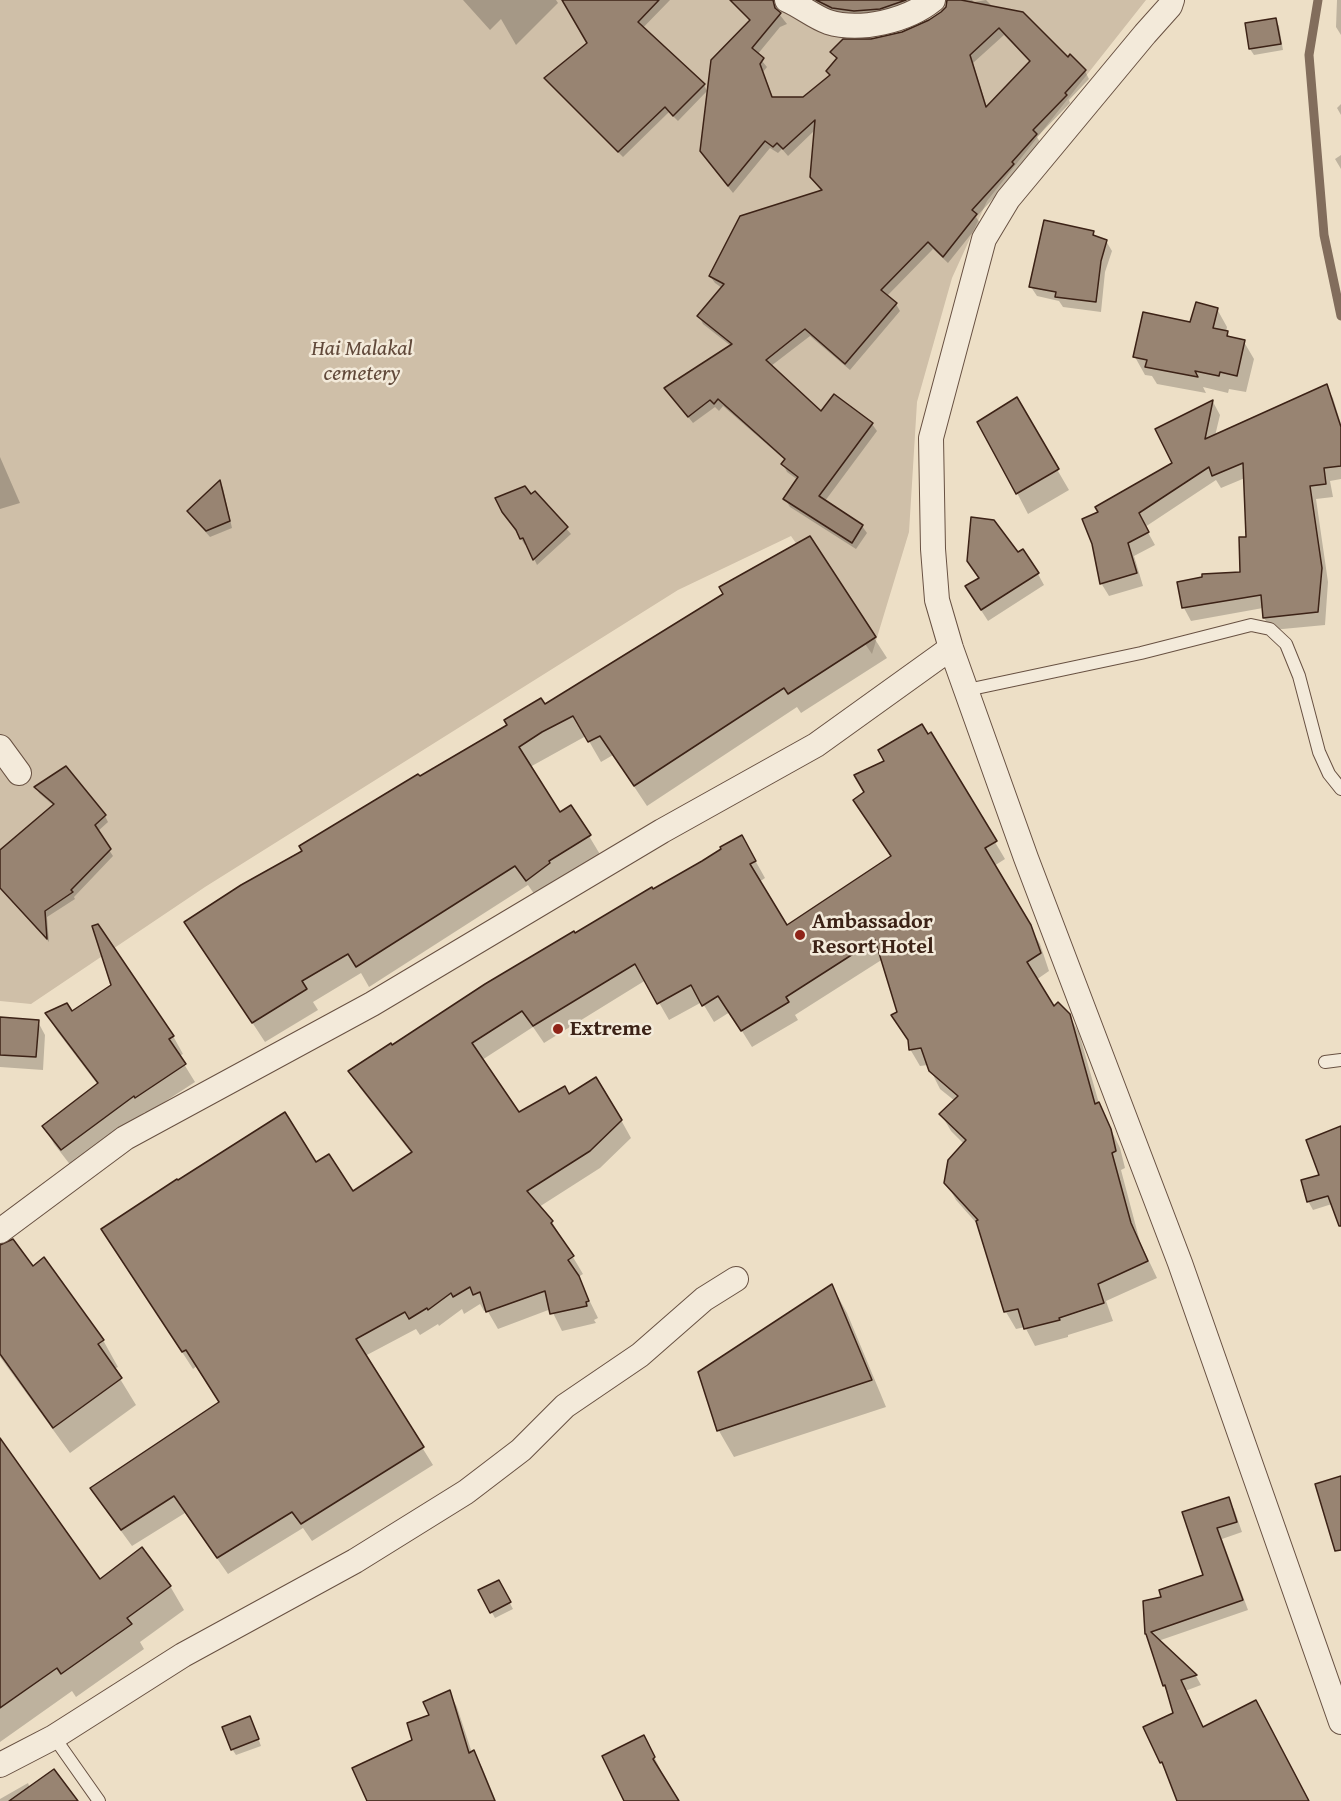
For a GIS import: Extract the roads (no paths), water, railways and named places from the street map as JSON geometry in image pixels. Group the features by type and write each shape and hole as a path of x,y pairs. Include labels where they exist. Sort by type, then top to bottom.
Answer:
{"street":[{"path":"787,0 827,22 857,25 876,24 897,19 922,9 933,0"},
{"path":"1172,0 1170,6 1008,199 984,239 931,438 933,549 937,600 951,648 1026,858 1180,1263 1341,1722"},
{"path":"0,1231 125,1138 372,1004 662,831 816,744 951,648"},
{"path":"0,747 19,773"},
{"path":"0,1765 54,1737 183,1655 355,1561 466,1492 521,1450 565,1406 640,1355 704,1299 735,1279"}],"lane":[{"path":"967,690 1141,653 1251,625 1270,630 1286,644 1299,676 1319,752 1329,774 1341,789"},
{"path":"1325,1062 1341,1060"},
{"path":"54,1737 99,1801"}],"waterway":[{"path":"1318,0 1309,55 1324,235 1341,316"}],"place":[{"name":"Ambassador Resort Hotel","path":"800,935"},
{"name":"Extreme","path":"558,1029"}],"park label":[{"name":"Hai Malakal cemetery","path":"362,362"}]}
